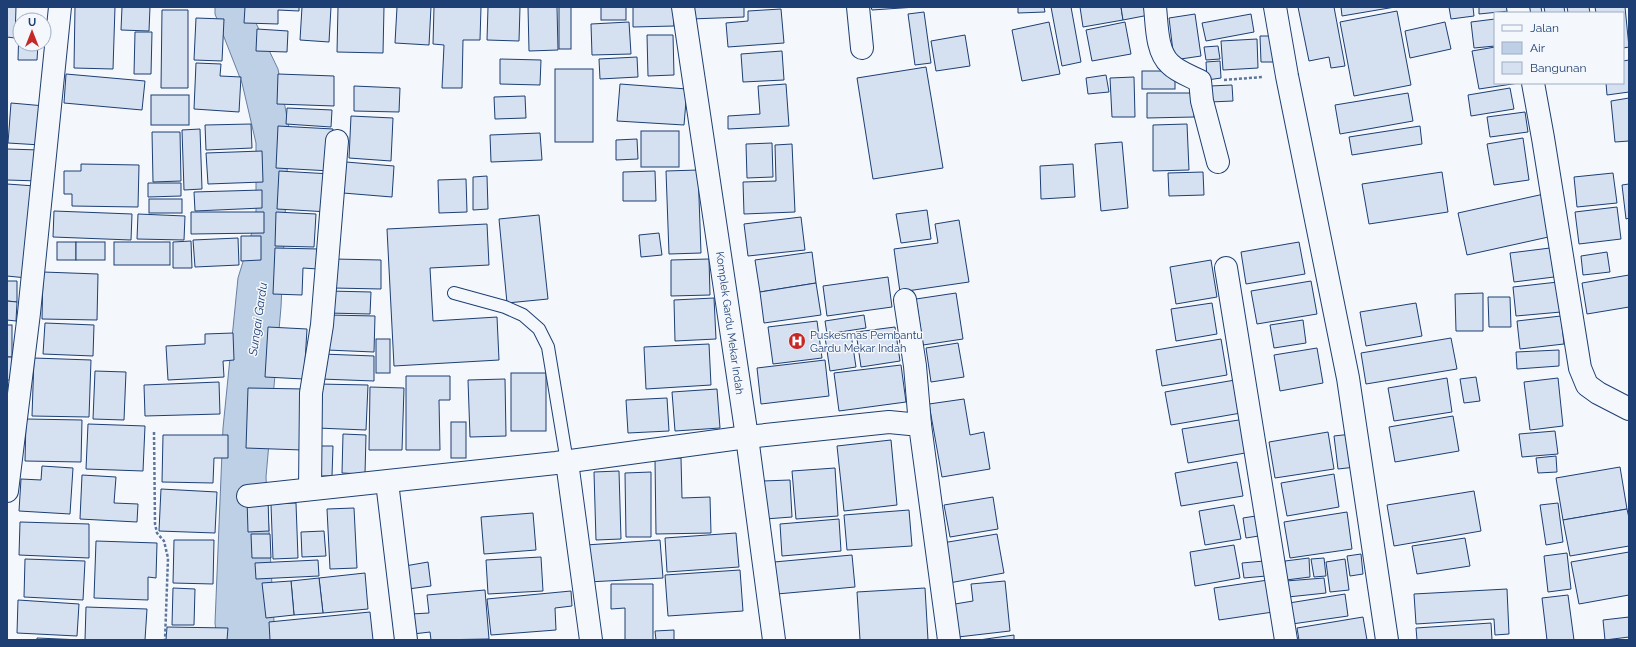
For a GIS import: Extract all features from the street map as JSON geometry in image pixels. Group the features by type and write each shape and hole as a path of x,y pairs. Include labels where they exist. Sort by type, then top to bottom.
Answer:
{"street":[{"path":"7,491 29,313 60,7"},
{"name":"Komplek Gardu Mekar Indah","path":"683,7 747,437 774,640"},
{"path":"858,7 862,48"},
{"path":"1155,7 1162,53 1169,64 1200,81 1202,101 1218,162"},
{"path":"1275,7 1287,76 1348,378 1387,640"},
{"path":"1533,84 1580,368 1588,385 1598,393 1629,409"},
{"path":"310,489 311,393 322,325 337,141"},
{"path":"1226,268 1286,640"},
{"path":"905,300 915,366 920,425 949,640"},
{"path":"248,496 567,462 747,437 889,422 920,425"},
{"path":"567,462 591,640"},
{"path":"387,482 406,640"}],"lane":[{"path":"454,292 505,307 523,315 538,329 548,347 567,462"}],"path":[{"path":"1200,81 1287,76"},
{"path":"154,432 155,524 157,533 164,541 168,558 165,640"}],"water":[{"name":"Sungai Gardu","path":"215,7 252,7 254,19 278,69 289,128 281,307 266,477 275,640 217,640 215,623 223,428 238,278 256,219 256,143 242,83 215,14"}],"building":[{"path":"7,7 16,7 16,12 12,12 12,38 7,37"},
{"path":"75,7 115,7 113,69 74,68"},
{"path":"122,7 150,7 149,31 121,30"},
{"path":"245,7 299,7 299,11 278,10 278,24 244,23"},
{"path":"302,7 331,7 329,42 300,40"},
{"path":"338,7 384,7 383,53 337,52"},
{"path":"397,7 431,7 429,45 395,43"},
{"path":"434,7 481,7 480,40 463,40 462,88 442,88 444,45 433,44"},
{"path":"488,7 520,7 519,41 487,40"},
{"path":"528,7 557,7 558,50 529,51"},
{"path":"559,7 571,7 571,49 559,49"},
{"path":"601,7 626,7 626,20 601,20"},
{"path":"633,7 673,7 674,26 633,27"},
{"path":"691,7 744,7 744,17 691,19"},
{"path":"871,7 916,7 872,10"},
{"path":"1018,7 1044,7 1045,12 1018,13"},
{"path":"1051,7 1071,7 1081,62 1062,66"},
{"path":"1080,7 1121,7 1123,20 1083,27"},
{"path":"1121,7 1148,7 1149,15 1123,20"},
{"path":"1298,7 1334,7 1345,66 1331,68 1329,57 1309,61"},
{"path":"1341,7 1395,7 1342,16"},
{"path":"1449,7 1473,7 1474,16 1451,19"},
{"path":"1479,7 1509,7 1509,11 1479,14"},
{"path":"1521,7 1541,7 1542,12 1522,12"},
{"path":"1544,7 1564,7 1565,12 1545,12"},
{"path":"1567,7 1589,7 1590,12 1568,12"},
{"path":"1595,7 1625,7 1629,47 1624,48 1624,12 1596,12"},
{"path":"781,9 784,43 728,47 726,23 748,21 748,11"},
{"path":"162,10 188,10 188,88 161,88"},
{"path":"1397,11 1411,85 1354,96 1340,22"},
{"path":"924,12 931,63 915,65 908,14"},
{"path":"1195,14 1201,56 1174,60 1169,18"},
{"path":"1251,14 1254,32 1206,41 1202,23"},
{"path":"196,18 224,19 222,61 194,60"},
{"path":"1494,19 1494,46 1474,48 1471,22"},
{"path":"629,22 631,54 592,55 591,24"},
{"path":"1049,22 1060,74 1022,81 1012,30"},
{"path":"1125,22 1131,54 1092,61 1086,30"},
{"path":"1445,22 1451,49 1410,58 1405,31"},
{"path":"257,29 288,31 287,52 256,51"},
{"path":"135,32 152,32 151,74 134,74"},
{"path":"647,35 673,35 674,75 648,76"},
{"path":"965,35 970,66 936,71 931,41"},
{"path":"1260,36 1277,36 1278,62 1261,62"},
{"path":"1257,39 1258,68 1223,70 1221,41"},
{"path":"1218,46 1220,59 1206,60 1204,47"},
{"path":"1494,47 1494,84 1512,84 1479,89 1472,51"},
{"path":"782,51 784,80 743,82 741,54"},
{"path":"18,52 38,52 37,60 18,60"},
{"path":"637,57 638,77 600,79 599,59"},
{"path":"500,59 541,60 540,85 500,84"},
{"path":"1629,60 1629,92 1607,95 1606,84 1624,84 1624,61"},
{"path":"1220,61 1221,78 1207,80 1206,62"},
{"path":"196,63 221,64 220,76 241,77 239,112 194,109"},
{"path":"926,67 943,168 873,179 857,78"},
{"path":"555,69 593,69 593,142 555,142"},
{"path":"1142,71 1175,71 1175,89 1142,89"},
{"path":"66,74 145,81 142,110 64,103"},
{"path":"278,74 334,76 334,106 277,104"},
{"path":"1106,75 1109,92 1088,94 1086,78"},
{"path":"1134,77 1135,117 1112,117 1110,78"},
{"path":"620,84 687,89 684,125 617,121"},
{"path":"786,84 789,126 728,129 728,116 760,114 758,86"},
{"path":"1232,85 1233,101 1210,102 1210,86"},
{"path":"354,86 400,88 399,112 354,111"},
{"path":"1510,88 1514,109 1471,116 1468,95"},
{"path":"1147,93 1194,93 1194,117 1147,118"},
{"path":"1408,93 1413,121 1340,134 1335,105"},
{"path":"151,95 189,95 189,125 151,125"},
{"path":"525,96 526,118 495,119 494,97"},
{"path":"1629,98 1629,141 1615,142 1611,101"},
{"path":"11,103 45,106 41,145 8,143"},
{"path":"287,108 332,110 331,127 286,124"},
{"path":"1525,112 1528,132 1490,137 1487,117"},
{"path":"351,116 393,118 391,161 349,158"},
{"path":"251,124 252,148 206,150 205,125"},
{"path":"1187,124 1189,170 1153,171 1153,125"},
{"path":"278,126 333,129 331,171 276,168"},
{"path":"1420,126 1422,144 1352,155 1349,137"},
{"path":"200,129 202,189 184,190 182,130"},
{"path":"641,131 679,131 679,167 641,167"},
{"path":"152,132 180,132 181,181 153,182"},
{"path":"540,133 542,160 491,162 490,135"},
{"path":"1523,138 1529,180 1494,185 1487,144"},
{"path":"637,139 638,159 616,160 616,140"},
{"path":"1122,142 1128,208 1101,211 1095,144"},
{"path":"772,143 773,177 747,178 746,144"},
{"path":"792,144 795,212 744,214 743,182 776,181 775,145"},
{"path":"7,149 40,150 39,181 7,180"},
{"path":"262,151 263,182 208,184 206,153"},
{"path":"346,162 394,166 392,197 343,193"},
{"path":"81,164 139,165 138,207 72,206 72,194 64,194 64,171 81,171"},
{"path":"1073,164 1075,197 1041,199 1040,166"},
{"path":"698,170 701,253 669,254 666,171"},
{"path":"279,171 331,174 329,212 277,209"},
{"path":"655,171 656,201 623,201 623,172"},
{"path":"1203,172 1204,195 1169,196 1168,173"},
{"path":"1442,172 1448,212 1369,224 1362,184"},
{"path":"1613,173 1617,203 1577,207 1574,177"},
{"path":"487,176 488,209 473,210 473,177"},
{"path":"466,179 467,212 439,213 438,180"},
{"path":"148,183 181,183 181,196 148,197"},
{"path":"7,184 35,186 27,278 7,276"},
{"path":"1629,184 1629,218 1626,219 1622,185"},
{"path":"262,190 262,208 195,211 194,192"},
{"path":"1544,194 1553,236 1467,255 1458,213"},
{"path":"149,199 182,199 182,213 149,213"},
{"path":"1617,207 1621,239 1579,244 1575,212"},
{"path":"927,210 931,239 901,243 896,214"},
{"path":"54,211 132,214 131,240 53,237"},
{"path":"191,212 264,212 264,233 191,234"},
{"path":"276,212 316,214 314,247 275,246"},
{"path":"138,214 185,216 184,240 137,239"},
{"path":"539,215 548,299 507,303 499,219"},
{"path":"801,217 805,250 748,256 744,224"},
{"path":"959,220 969,282 900,292 894,249 938,243 935,224"},
{"path":"487,224 489,265 430,268 433,321 497,317 499,360 394,366 387,229"},
{"path":"659,233 662,255 641,257 639,235"},
{"path":"241,236 261,236 261,260 241,261"},
{"path":"238,238 239,265 195,267 193,240"},
{"path":"191,241 192,268 173,268 173,242"},
{"path":"57,242 76,242 76,260 57,260"},
{"path":"76,242 105,242 105,260 76,260"},
{"path":"114,242 170,242 170,265 114,265"},
{"path":"1299,242 1305,274 1246,284 1241,252"},
{"path":"275,248 319,249 318,269 303,268 302,295 273,294"},
{"path":"1550,248 1554,277 1514,282 1510,253"},
{"path":"812,252 816,283 760,292 755,260"},
{"path":"1607,252 1610,272 1583,275 1581,256"},
{"path":"334,259 381,260 381,289 334,288"},
{"path":"709,259 710,295 671,296 671,260"},
{"path":"1211,260 1217,297 1176,304 1170,267"},
{"path":"43,272 98,274 97,320 42,319"},
{"path":"1629,275 1629,307 1587,314 1582,283"},
{"path":"888,277 892,307 827,316 823,286"},
{"path":"7,281 17,281 17,302 7,301"},
{"path":"1311,281 1317,314 1257,324 1251,291"},
{"path":"1558,282 1561,312 1516,316 1513,287"},
{"path":"816,283 821,315 764,323 760,292"},
{"path":"329,291 371,292 370,314 328,313"},
{"path":"956,293 963,339 923,345 916,299"},
{"path":"1483,293 1483,331 1456,331 1455,294"},
{"path":"1488,297 1510,297 1511,327 1489,327"},
{"path":"714,298 716,339 675,341 674,300"},
{"path":"7,301 17,302 16,321 7,320"},
{"path":"1212,303 1217,334 1176,341 1171,309"},
{"path":"1416,303 1422,336 1366,346 1360,312"},
{"path":"329,315 375,316 374,352 327,350"},
{"path":"864,315 866,328 827,334 825,321"},
{"path":"1561,316 1564,344 1520,349 1517,321"},
{"path":"1303,320 1306,343 1274,348 1270,325"},
{"path":"817,321 822,358 773,364 768,327"},
{"path":"45,323 94,325 93,356 43,354"},
{"path":"7,325 12,325 12,357 7,357"},
{"path":"268,327 307,329 304,379 265,377"},
{"path":"895,327 900,361 861,367 856,332"},
{"path":"233,333 234,360 223,361 224,377 168,380 166,346 205,344 205,334"},
{"path":"851,334 856,367 830,371 825,337"},
{"path":"1451,338 1457,369 1366,384 1361,353"},
{"path":"376,339 390,339 390,373 376,373"},
{"path":"1221,339 1227,375 1162,386 1156,350"},
{"path":"958,343 964,377 931,382 926,348"},
{"path":"709,344 711,385 646,389 644,347"},
{"path":"1317,348 1323,383 1280,391 1274,355"},
{"path":"1559,350 1559,366 1517,369 1516,352"},
{"path":"322,354 374,356 374,381 321,379"},
{"path":"7,357 12,357 12,380 7,380"},
{"path":"34,358 91,360 89,417 32,416"},
{"path":"825,360 829,396 761,404 757,368"},
{"path":"901,365 906,402 839,411 834,373"},
{"path":"95,371 126,372 124,420 93,419"},
{"path":"511,373 546,373 546,431 511,431"},
{"path":"406,376 450,376 450,400 439,400 440,450 406,450"},
{"path":"1476,377 1480,401 1464,403 1460,379"},
{"path":"1447,378 1452,412 1394,421 1388,388"},
{"path":"1558,378 1563,426 1530,430 1524,382"},
{"path":"505,379 506,436 470,437 468,380"},
{"path":"1235,380 1241,413 1171,425 1165,392"},
{"path":"219,382 220,414 145,416 144,385"},
{"path":"318,384 368,385 366,430 317,428"},
{"path":"370,387 404,388 402,450 369,450"},
{"path":"248,388 304,389 302,450 246,448"},
{"path":"717,389 720,428 675,431 672,392"},
{"path":"667,398 669,431 628,433 626,400"},
{"path":"964,399 970,435 984,432 990,469 942,477 929,404"},
{"path":"1453,416 1459,451 1395,462 1389,427"},
{"path":"26,419 82,420 81,462 25,461"},
{"path":"1245,419 1251,452 1188,463 1182,429"},
{"path":"451,422 466,422 466,458 451,458"},
{"path":"88,424 145,426 143,471 86,469"},
{"path":"1555,431 1558,454 1522,457 1519,434"},
{"path":"1328,432 1334,469 1275,478 1269,442"},
{"path":"343,434 366,435 365,474 342,473"},
{"path":"1352,434 1356,467 1338,469 1334,436"},
{"path":"163,435 228,435 228,458 214,458 213,483 162,482"},
{"path":"891,440 897,505 844,511 837,446"},
{"path":"318,446 333,446 332,476 317,476"},
{"path":"1556,456 1557,472 1538,473 1536,458"},
{"path":"681,458 682,498 710,497 711,533 656,534 655,459"},
{"path":"1237,462 1243,496 1181,506 1175,473"},
{"path":"42,466 73,468 70,514 19,511 21,479 41,480"},
{"path":"1620,467 1627,509 1563,520 1556,478"},
{"path":"835,468 838,516 796,519 792,471"},
{"path":"619,471 621,539 596,540 594,472"},
{"path":"651,472 651,537 626,537 625,473"},
{"path":"1334,474 1339,507 1287,516 1281,483"},
{"path":"82,475 116,477 114,503 138,504 137,522 80,519"},
{"path":"790,480 792,517 765,519 763,481"},
{"path":"161,489 217,492 215,533 159,531"},
{"path":"1474,491 1481,531 1394,546 1387,505"},
{"path":"993,497 998,529 950,537 944,505"},
{"path":"247,499 268,499 269,531 248,532"},
{"path":"296,503 298,558 273,559 271,504"},
{"path":"1558,503 1563,542 1546,545 1540,505"},
{"path":"1234,505 1241,539 1205,545 1199,511"},
{"path":"354,508 357,568 330,569 327,509"},
{"path":"1627,509 1629,518 1629,546 1570,556 1563,520"},
{"path":"909,510 912,546 847,550 844,515"},
{"path":"1347,512 1352,549 1290,558 1284,522"},
{"path":"533,513 536,550 484,554 481,517"},
{"path":"1262,515 1265,535 1246,538 1243,518"},
{"path":"839,519 841,551 782,556 780,524"},
{"path":"20,522 89,524 89,558 19,555"},
{"path":"324,531 326,556 302,557 301,532"},
{"path":"736,533 739,567 667,572 665,538"},
{"path":"251,534 270,534 271,558 252,558"},
{"path":"997,534 1004,573 949,583 942,543"},
{"path":"1465,538 1470,566 1417,574 1412,546"},
{"path":"174,540 214,540 213,584 173,583"},
{"path":"660,540 663,578 588,582 586,545"},
{"path":"96,541 157,543 156,578 148,577 148,600 94,598"},
{"path":"1234,545 1240,578 1195,586 1190,552"},
{"path":"1629,552 1629,595 1579,604 1571,562"},
{"path":"1567,553 1571,589 1548,592 1544,556"},
{"path":"1361,554 1363,574 1350,576 1347,556"},
{"path":"852,555 855,587 777,594 774,562"},
{"path":"541,557 543,591 488,594 486,560"},
{"path":"1309,558 1310,577 1286,580 1285,561"},
{"path":"1324,558 1326,576 1314,577 1311,559"},
{"path":"25,559 85,561 83,600 24,597"},
{"path":"1345,559 1349,590 1330,592 1326,562"},
{"path":"318,560 319,576 256,579 255,563"},
{"path":"1264,561 1266,576 1244,578 1242,563"},
{"path":"428,562 431,586 408,589 405,566"},
{"path":"740,570 743,611 668,616 665,575"},
{"path":"365,573 368,609 323,613 319,578"},
{"path":"319,578 323,613 294,615 291,581"},
{"path":"1324,578 1326,593 1288,597 1286,581"},
{"path":"1268,580 1273,612 1219,620 1214,588"},
{"path":"291,581 294,615 266,618 262,583"},
{"path":"1005,581 1010,631 958,637 955,604 973,601 971,584"},
{"path":"611,584 653,584 653,640 625,640 625,608 611,609"},
{"path":"173,588 195,589 194,625 172,625"},
{"path":"925,588 928,640 860,640 857,592"},
{"path":"1507,589 1509,634 1495,635 1494,619 1416,624 1414,594"},
{"path":"485,590 489,639 431,640 430,632 413,634 411,614 429,613 427,595"},
{"path":"571,591 572,606 555,608 556,630 491,635 487,599"},
{"path":"1345,594 1348,616 1292,624 1289,603"},
{"path":"1568,595 1574,640 1547,640 1542,598"},
{"path":"18,600 79,604 77,636 17,633"},
{"path":"86,607 147,609 145,640 85,640"},
{"path":"370,612 373,640 270,640 269,622"},
{"path":"1363,617 1367,640 1299,640 1297,628"},
{"path":"1629,617 1629,637 1605,640 1603,620"},
{"path":"1491,623 1492,640 1417,640 1416,628"},
{"path":"167,627 228,628 227,640 166,640"},
{"path":"674,630 674,640 656,640 655,631"},
{"path":"1014,635 1014,640 979,640"},
{"path":"37,638 82,640 37,640"}],"place":[{"name":"Puskesmas Pembantu Gardu Mekar Indah","path":"797,341"}]}
